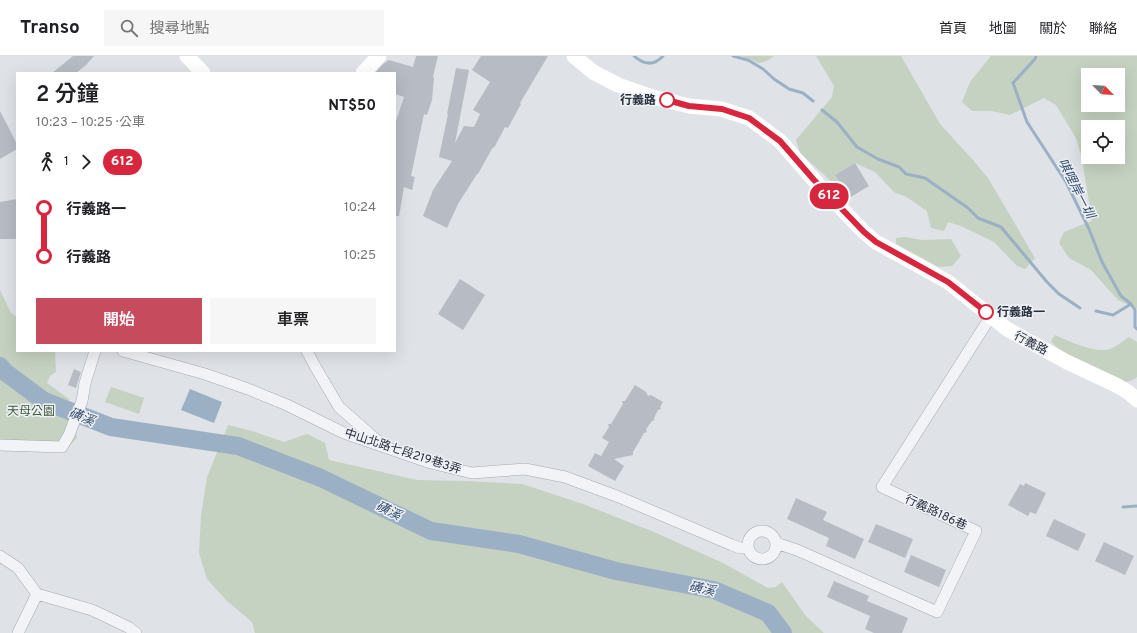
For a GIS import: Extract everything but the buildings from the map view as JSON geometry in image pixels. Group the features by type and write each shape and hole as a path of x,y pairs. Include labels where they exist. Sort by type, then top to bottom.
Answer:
{"street":[{"path":"187,56 202,72"},
{"path":"364,72 379,56"},
{"name":"行義路","path":"574,56 593,72 618,86 689,106 722,109 749,118 780,141 814,180 864,232 876,242 948,282 1007,329 1067,362 1116,385 1137,400"},
{"name":"行義路186巷","path":"775,548 797,550 937,612 976,531 882,487 991,316"},
{"path":"0,445 62,447 69,435 82,401 85,383 95,352"},
{"name":"中山北路七段219巷3弄","path":"127,352 205,374 248,389 288,405 344,433 431,462 472,473 525,469 565,477 619,497 740,548 748,543"},
{"path":"308,352 339,407 385,447"},
{"path":"757,532 767,532 771,534 775,548 767,559 757,559 752,556 748,543 757,532"},
{"path":"0,556 18,568 37,594 92,610 128,627 136,633"},
{"path":"18,633 37,594"}],"green space":[{"path":"742,56 774,56 767,61 759,63"},
{"path":"816,56 901,56 940,124 988,178 1035,258 1025,269 1017,266 994,242 961,226 948,222 944,231 931,228 927,211 905,196 895,193 875,172 855,163 835,175 839,182 832,182 800,153 796,140 832,97 834,86"},
{"path":"991,56 1137,56 1137,309 1118,300 1091,270 1069,258 1059,243 1064,232 1092,221 1083,164 1125,164 1125,120 1081,120 1081,156 1076,138 1056,105 1044,98 1010,115 992,111 972,111 962,102 970,82"},
{"path":"905,237 923,240 951,239 961,256 952,266 939,267 896,244 896,238"},
{"name":"天母公園","path":"0,290 11,313 16,316 16,352 55,352 56,372 50,376 47,383 69,399 64,413 75,426 77,438 66,449 0,443"},
{"path":"1055,335 1082,346 1098,350 1115,347 1129,337 1137,342 1137,377 1133,380 1125,382 1085,364 1056,347 1051,341"},
{"path":"111,387 144,398 139,414 105,402"},
{"path":"228,425 252,431 284,442 307,434 325,443 329,460 417,480 522,484 583,504 654,532 723,563 768,588 776,587 782,582 805,615 824,633 255,633 252,622 227,601 207,579 199,553 201,516 207,477"}],"water":[{"path":"190,389 222,402 214,423 181,410"}],"waterway":[{"path":"634,56 645,63 653,63 663,56"},
{"path":"733,56 748,60 763,69 774,79 789,89 803,93 813,101"},
{"name":"唭哩岸一圳","path":"1036,56 1013,83 1027,122 1066,182 1089,229 1102,262 1121,296 1131,304 1135,310 1135,327 1137,329"},
{"path":"822,110 837,122 857,147 878,159 899,167 906,174 925,178 968,208 978,218 1001,227 1047,282 1059,294 1080,308"},
{"path":"1096,311 1113,315 1131,304"},
{"name":"磺溪","path":"0,366 5,372 44,401 111,427 238,446 321,478 431,531 519,544 616,571 714,590 768,613 783,633"},
{"path":"1123,507 1137,506"}],"bus line":[{"name":"612","path":"667,100 689,106 722,109 749,118 780,141 814,180 864,232 876,242 948,282 986,312"}],"place":[{"name":"行義路","path":"667,100"},
{"name":"行義路一","path":"986,312"}]}
